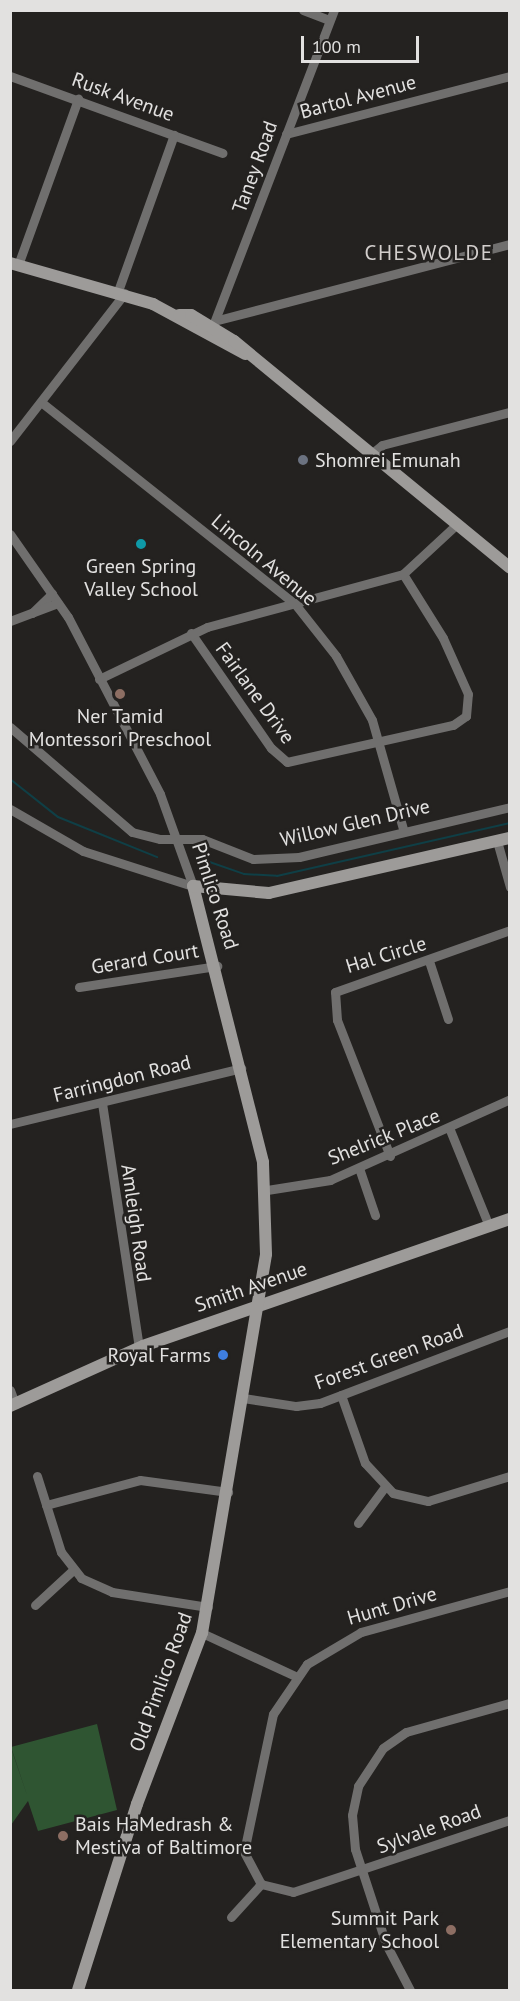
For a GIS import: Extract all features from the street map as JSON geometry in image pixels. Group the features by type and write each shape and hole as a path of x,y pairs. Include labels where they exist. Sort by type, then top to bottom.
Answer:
{"street":[{"path":"303,10 329,20"},
{"name":"Taney Road","path":"213,327 334,10"},
{"name":"Rusk Avenue","path":"10,76 224,153"},
{"name":"Bartol Avenue","path":"286,134 510,76"},
{"path":"78,99 14,264 122,292 213,327 510,568"},
{"path":"10,441 122,292 174,135"},
{"path":"213,327 510,244"},
{"name":"Lincoln Avenue","path":"41,402 295,604 341,663 381,741 404,832"},
{"path":"372,454 382,445 510,412"},
{"path":"99,679 191,633 402,574 456,524"},
{"name":"Pimlico Road","path":"10,534 58,603 160,794 193,886 217,966 267,1190 268,1228 256,1306"},
{"path":"381,741 453,725 466,717 468,694 443,638 402,574"},
{"path":"32,613 52,594"},
{"path":"10,621 58,603"},
{"name":"Fairlane Drive","path":"191,633 276,755 299,761 381,741"},
{"name":"Willow Glen Drive","path":"10,727 117,823 141,836 202,839 253,858 275,861 510,807"},
{"path":"11,810 83,851 193,886 269,893 510,838"},
{"path":"497,842 510,887"},
{"name":"Hal Circle","path":"390,1156 337,1020 335,992 355,981 429,962 510,930"},
{"path":"429,962 448,1019"},
{"name":"Gerard Court","path":"79,987 217,966"},
{"name":"Farringdon Road","path":"10,1124 241,1068"},
{"name":"Shelrick Place","path":"267,1190 316,1184 359,1168 450,1130 510,1099"},
{"name":"Amleigh Road","path":"102,1103 139,1347"},
{"path":"450,1130 489,1226"},
{"path":"359,1168 375,1215"},
{"name":"Smith Avenue","path":"13,1405 139,1347 510,1219"},
{"name":"Old Pimlico Road","path":"78,1990 137,1804 202,1633 228,1492 256,1306"},
{"name":"Forest Green Road","path":"243,1398 296,1406 341,1395 510,1331"},
{"path":"10,1390 13,1405"},
{"path":"341,1395 365,1463 384,1488 404,1498 428,1501 510,1476"},
{"path":"37,1476 72,1571 106,1590 208,1607"},
{"path":"46,1505 140,1480 228,1492"},
{"path":"358,1522 384,1488"},
{"path":"35,1605 72,1571"},
{"name":"Hunt Drive","path":"261,1884 250,1869 244,1842 273,1714 295,1676 328,1647 351,1636 510,1591"},
{"path":"202,1633 295,1676"},
{"path":"410,1990 386,1944 362,1872 352,1833 354,1801 365,1772 383,1748 417,1727 510,1704"},
{"name":"Sylvale Road","path":"261,1884 293,1892 362,1872 510,1820"},
{"path":"231,1917 261,1884"}],"green space":[{"path":"97,1724 117,1810 38,1831 28,1801 11,1825 11,1748 28,1798 11,1747"}],"waterway":[{"path":"10,779 58,817 157,857"},
{"path":"201,859 244,874 277,876 510,823"}],"place":[{"name":"Shomrei Emunah","path":"303,460"},
{"name":"Green Spring Valley School","path":"141,544"},
{"name":"Ner Tamid Montessori Preschool","path":"120,694"},
{"name":"Royal Farms","path":"223,1355"},
{"name":"Bais HaMedrash & Mestiva of Baltimore","path":"63,1836"},
{"name":"Summit Park Elementary School","path":"451,1930"}],"district":[{"name":"CHESWOLDE","path":"429,253"}]}
